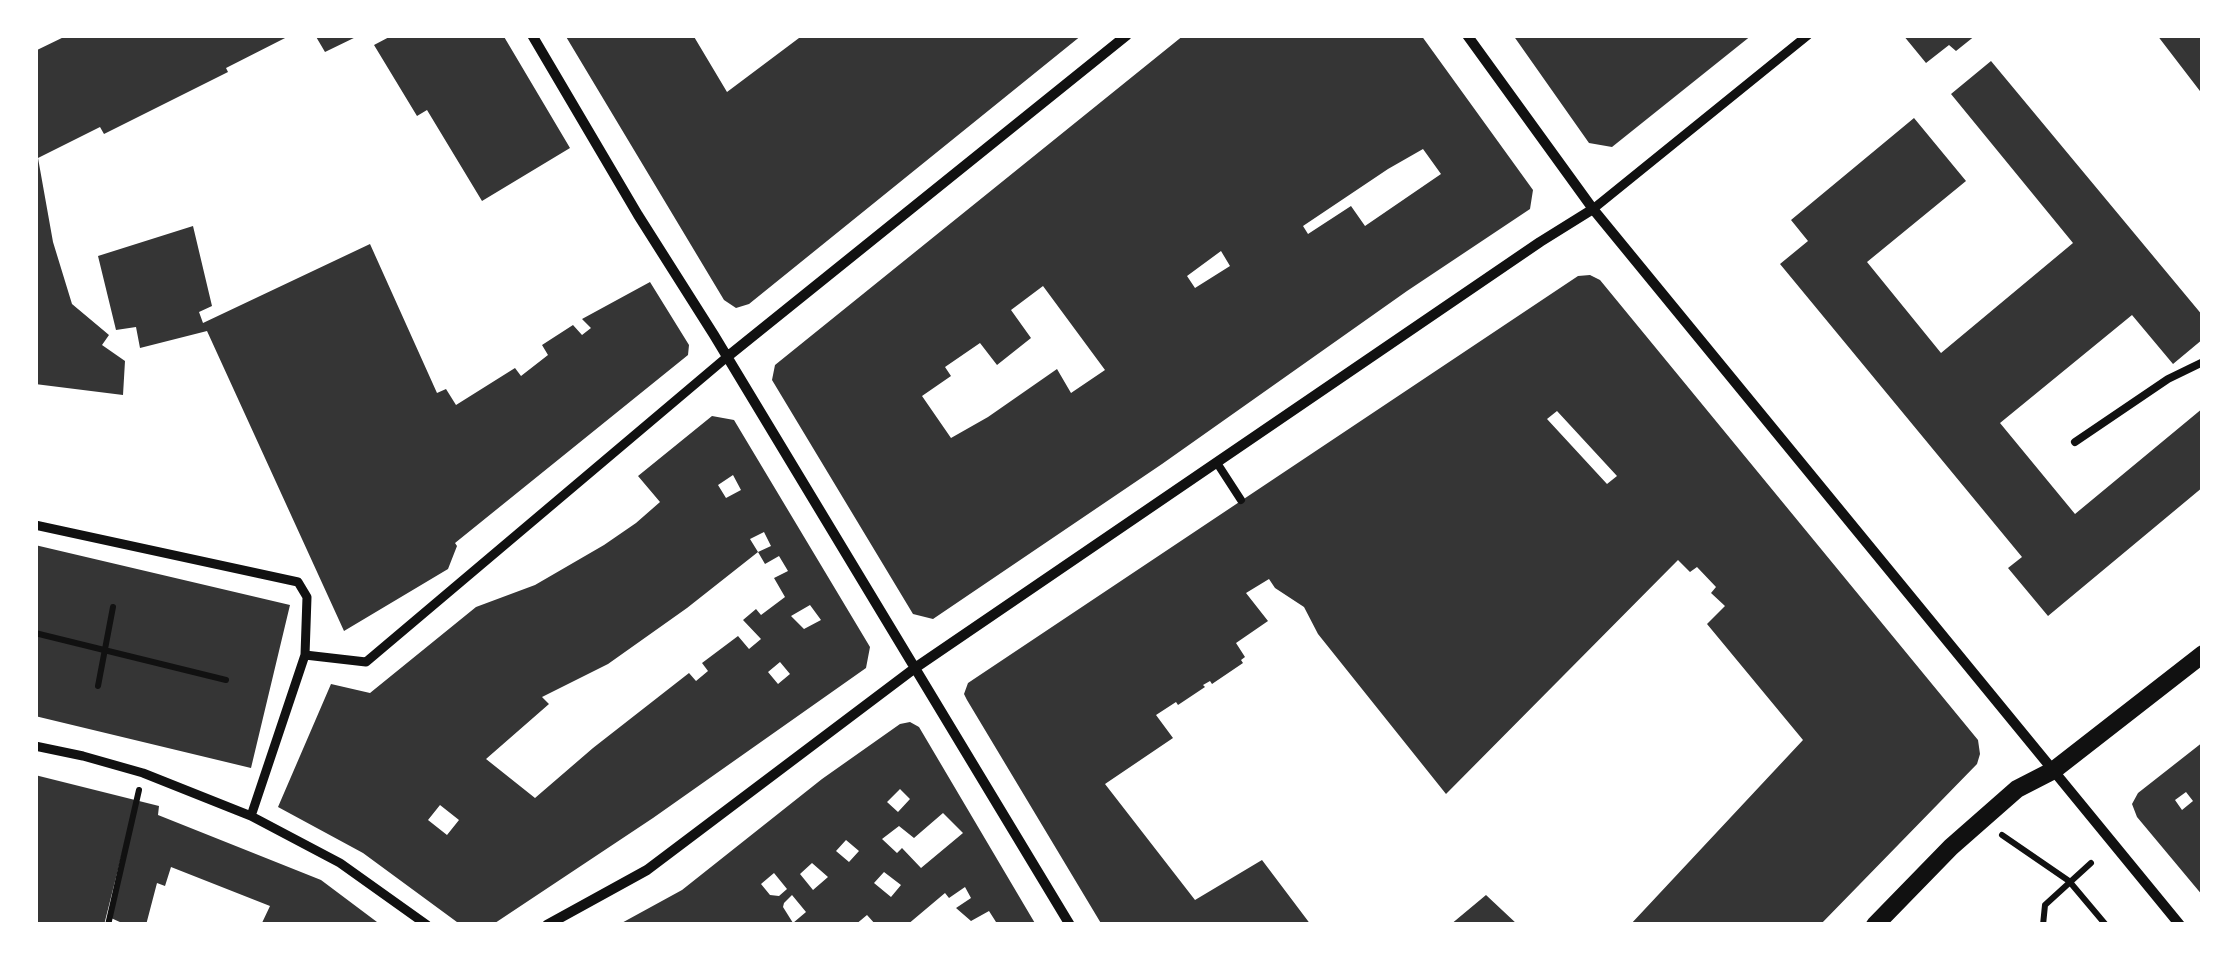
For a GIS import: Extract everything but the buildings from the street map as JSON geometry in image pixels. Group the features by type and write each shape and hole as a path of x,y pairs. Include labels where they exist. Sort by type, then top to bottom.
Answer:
{"street":[{"path":"532,35 1070,925"},
{"path":"305,655 366,662 728,357 1127,35"},
{"path":"1467,35 1593,209 2180,925"},
{"path":"547,925 647,870 915,668 1593,209 1808,35"},
{"path":"35,525 298,582 307,596 305,655 251,816"},
{"path":"1875,925 1951,847 2017,789 2054,770 2203,654"},
{"path":"35,746 143,773 251,816 340,863 427,925"}],"lane":[{"path":"2075,442 2168,379 2203,362"},
{"path":"1216,463 1240,500"}],"path":[{"path":"98,686 112,607"},
{"path":"35,633 226,680"},
{"path":"108,925 143,773"},
{"path":"1981,821 2069,882 2106,925"},
{"path":"2043,925 2045,905 2091,863"}]}
